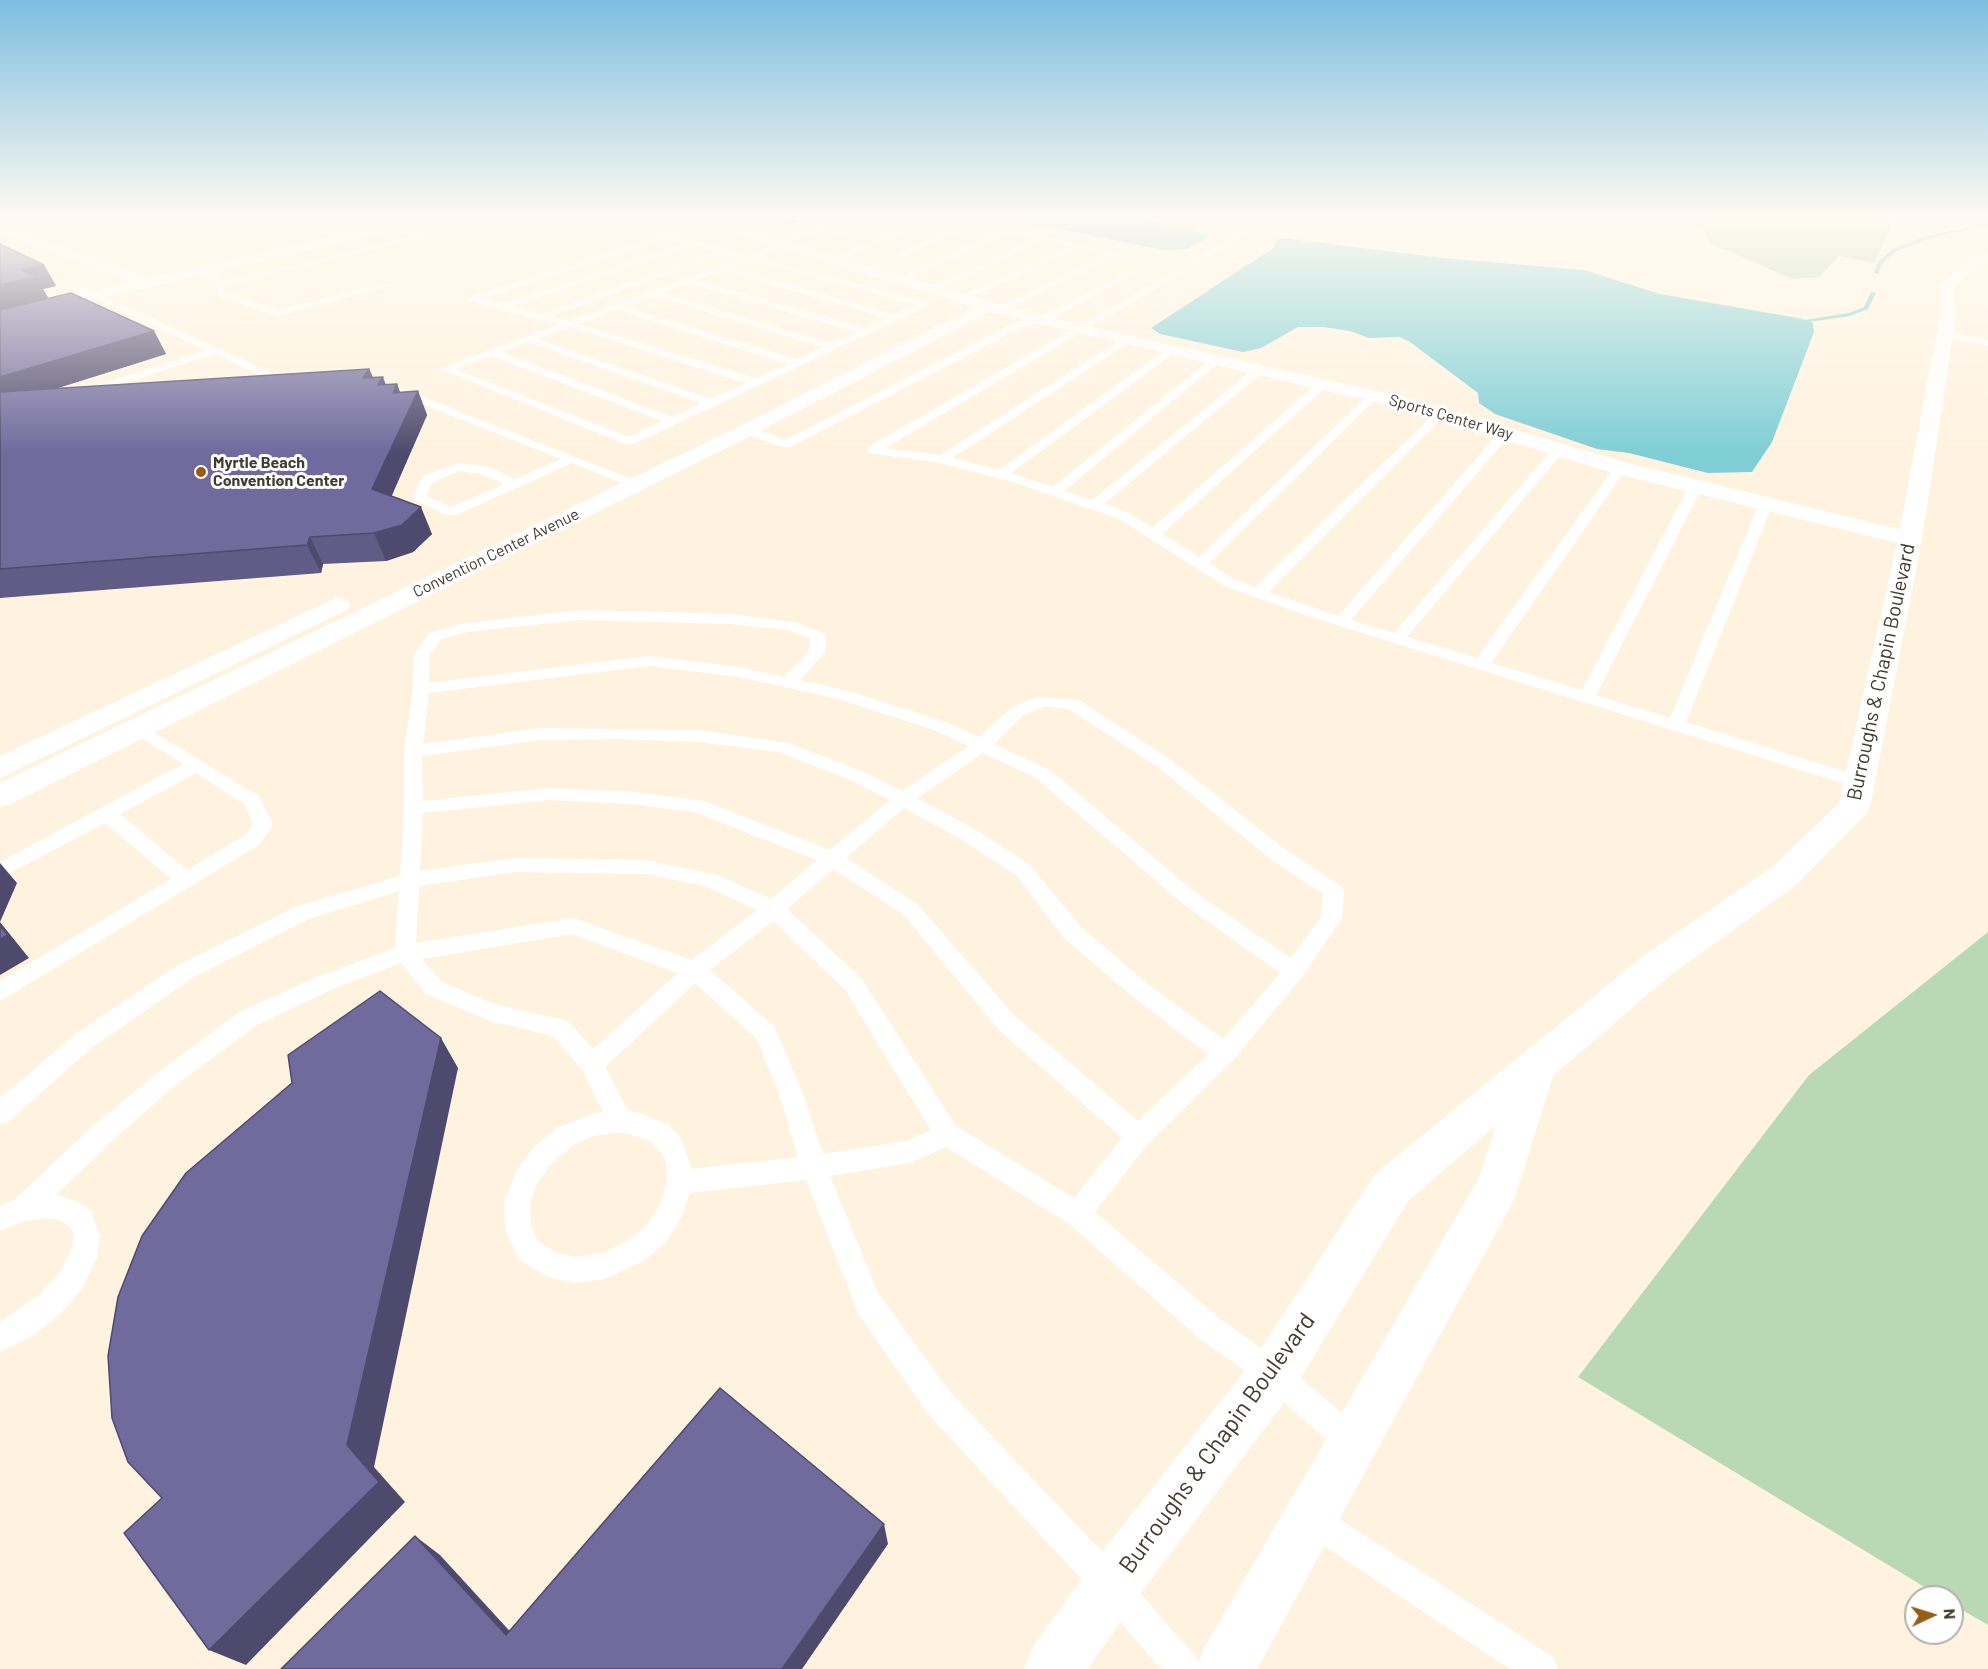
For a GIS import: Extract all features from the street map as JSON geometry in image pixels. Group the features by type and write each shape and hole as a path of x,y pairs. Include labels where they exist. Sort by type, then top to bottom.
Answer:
{"street":[{"path":"0,308 56,298"},
{"path":"0,317 68,298"},
{"name":"Sports Center Way","path":"962,298 1043,320 1374,396 1621,468 1910,539"},
{"name":"Burroughs & Chapin Boulevard","path":"1053,1669 1111,1586 1274,1374 1392,1187 1656,966 1784,876 1854,807 1910,539 1948,315 1947,298"},
{"name":"Convention Center Avenue","path":"0,796 747,430 982,304"},
{"name":"Convention Center Avenue","path":"0,768 610,474 982,304"},
{"path":"1225,1669 1498,1186 1535,1069"}],"lane":[{"path":"101,298 304,391 280,393"},
{"path":"233,298 278,313 337,298"},
{"path":"474,298 471,299 570,324 756,382"},
{"path":"501,308 531,298"},
{"path":"540,317 593,298"},
{"path":"640,298 445,369 629,441 925,304 902,298"},
{"path":"669,298 832,347"},
{"path":"748,298 866,331"},
{"path":"829,298 896,317"},
{"path":"982,304 992,298"},
{"path":"982,304 998,298"},
{"path":"747,430 786,444 1020,324 1043,320 1085,298"},
{"path":"1132,298 872,450 942,459 1054,492 1124,516 1230,583 1341,622 1859,782"},
{"path":"77,311 110,302"},
{"path":"616,307 797,363"},
{"path":"1944,334 1988,343"},
{"path":"528,339 712,403"},
{"path":"942,459 1128,339"},
{"path":"1001,475 1173,349"},
{"path":"80,401 213,351"},
{"path":"490,352 673,421"},
{"path":"1054,492 1217,360"},
{"path":"1094,506 1260,369"},
{"path":"1153,534 1323,384"},
{"path":"387,387 637,484"},
{"path":"1200,564 1374,396"},
{"path":"1258,593 1440,414"},
{"path":"1341,622 1505,433"},
{"path":"1397,639 1559,449"},
{"path":"513,483 484,470 458,467 428,479 418,498 451,512 571,459"},
{"path":"1481,665 1621,468"},
{"path":"1586,698 1696,486"},
{"path":"1676,725 1766,503"},
{"path":"620,1121 592,1064 560,1028 490,1012 434,988 405,953 414,808 413,751 422,689 421,656 435,636 466,627 580,615 731,619 791,626 818,636 817,652 788,683"},
{"path":"422,689 649,661 740,672 843,695 940,726 1043,774 1189,898 1294,971"},
{"path":"592,1064 695,970 773,909 903,799 982,745 1018,711 1043,701 1073,704 1164,763 1275,852 1334,891 1331,918 1294,971 1225,1053 1138,1137 1077,1214"},
{"path":"0,992 252,840 263,824 252,801 138,729"},
{"path":"413,751 541,734 618,733 698,736 782,747 855,775 903,799 968,834 1023,870 1072,932 1141,991 1225,1053"},
{"path":"3,868 196,765"},
{"path":"414,808 548,794 633,798 697,806 831,858 910,909 1007,1023 1064,1076 1138,1137"},
{"path":"106,813 186,880"},
{"path":"0,1113 86,1039 186,971 302,913 410,880 515,865 646,867 710,880 773,909 808,939 853,984 947,1134 1077,1214 1210,1329 1274,1374 1353,1443"},
{"path":"12,1214 165,1080 249,1018 325,982 405,953 573,926 695,970 766,1033 792,1096 814,1167 868,1303 939,1403 1111,1586 1184,1669"},
{"path":"620,1121 640,1124 658,1132 671,1145 679,1162 680,1182 673,1208 657,1233 633,1252 604,1266 575,1270 549,1264 528,1250 518,1228 517,1203 526,1178 543,1155 566,1136 592,1125 620,1121"},
{"path":"680,1182 814,1167 909,1152 947,1134"},
{"path":"0,1338 24,1325 50,1304 71,1280 84,1257 87,1236 82,1220 68,1210 49,1206 12,1214"},
{"path":"1310,1518 1541,1669"}],"green space":[{"path":"1988,932 1988,1625 1964,1611 1964,1585 1921,1585 1578,1377 1809,1075"}],"water":[{"path":"1197,298 1682,298 1803,319 1813,323 1814,332 1772,442 1752,472 1708,473 1629,453 1597,449 1495,414 1479,403 1478,393 1400,337 1369,338 1350,331 1323,327 1298,327 1261,348 1243,352 1160,334 1151,328"}],"building":[{"path":"51,298 82,298 154,331 0,377 0,310"},
{"name":"Myrtle Beach Convention Center","path":"369,369 363,378 383,377 378,385 397,384 393,393 418,391 372,489 421,507 402,525 374,533 310,537 307,545 0,569 0,392"},
{"path":"0,926 8,935 0,939"},
{"path":"380,991 441,1038 347,1445 379,1482 209,1650 124,1533 162,1498 128,1462 112,1418 108,1356 118,1297 142,1236 186,1173 292,1083 288,1055"},
{"path":"720,1388 884,1524 782,1669 281,1669 415,1536 506,1635"}],"waterway":[{"path":"1795,322 1850,314 1866,308 1871,298"}],"place":[{"name":"Myrtle Beach Convention Center","path":"201,472"}]}
